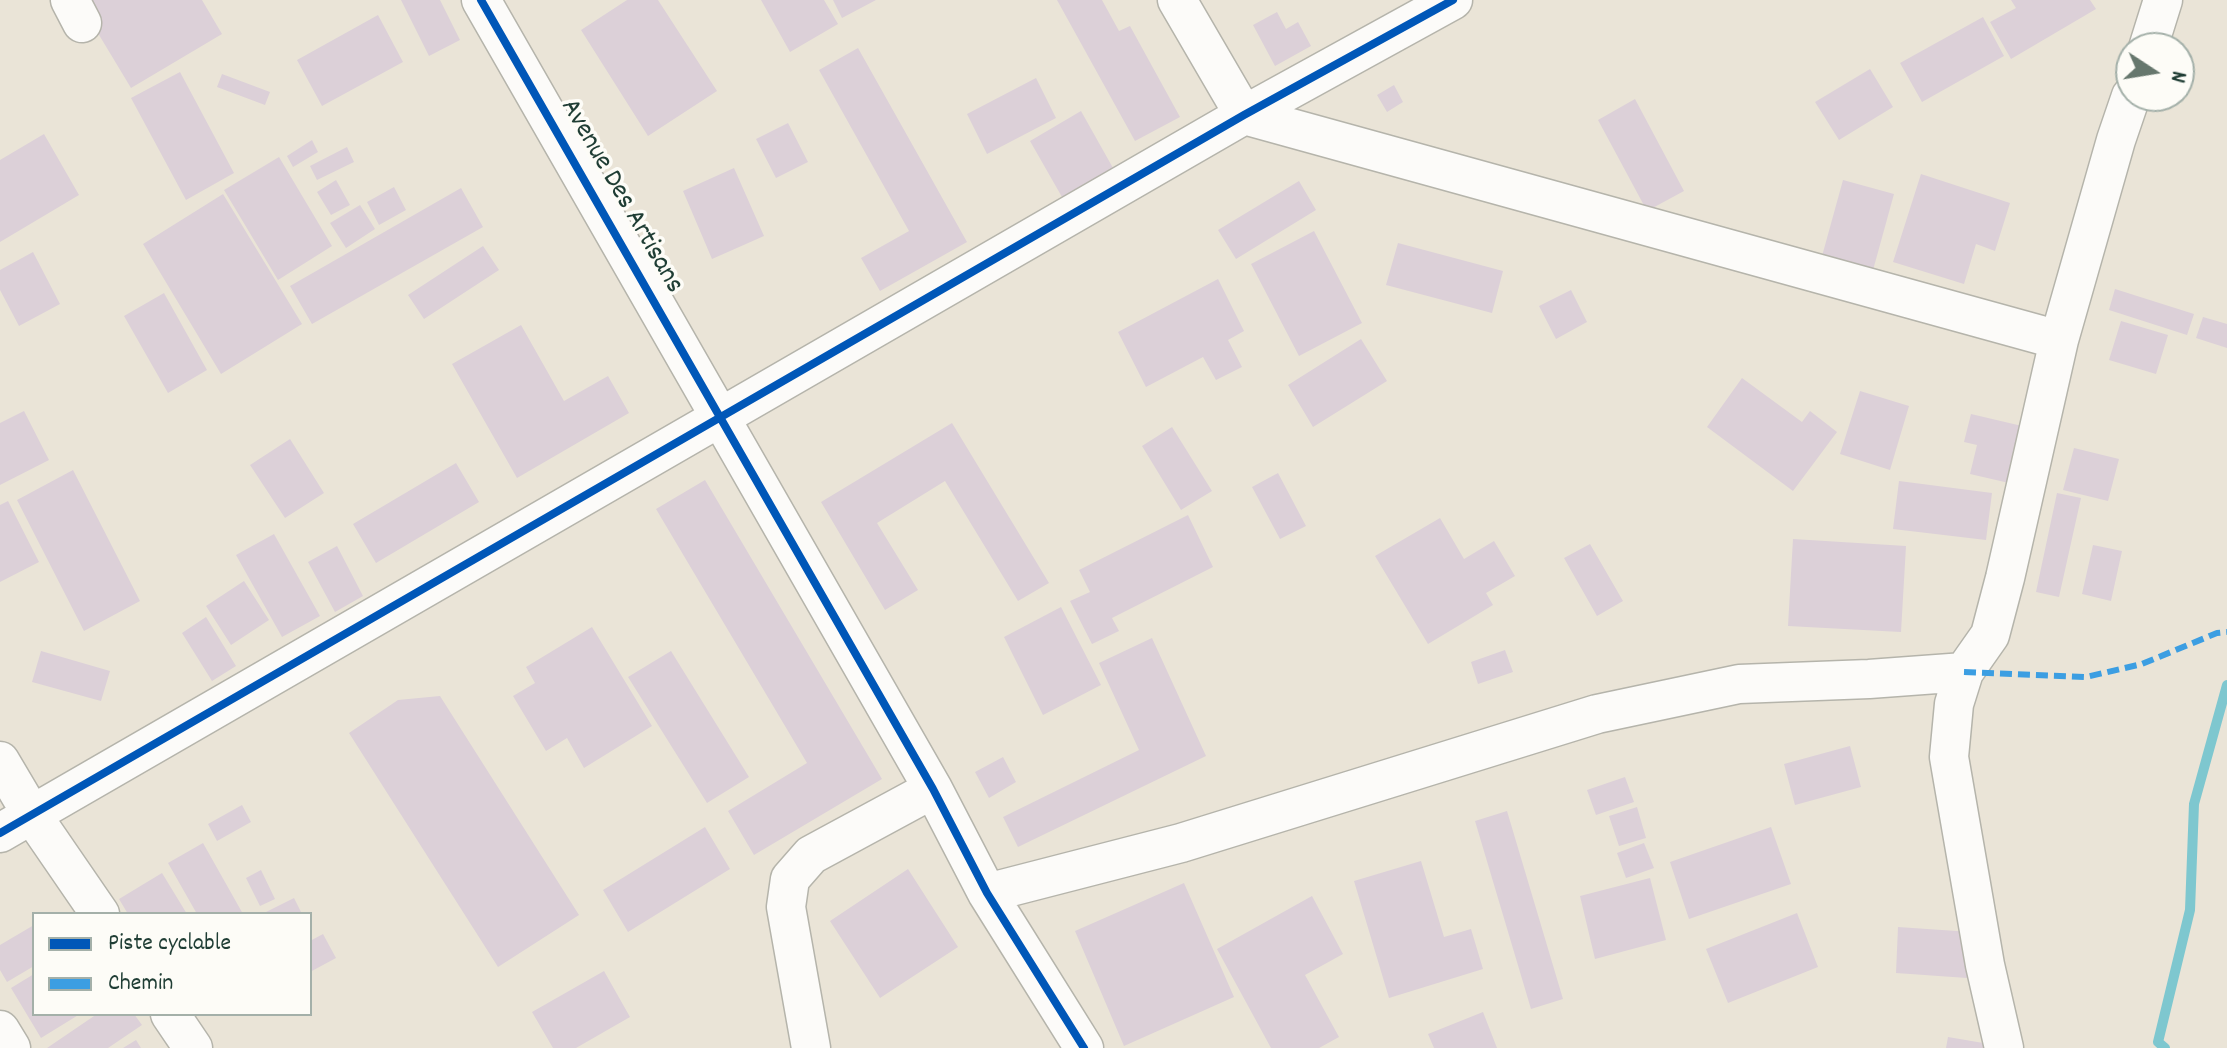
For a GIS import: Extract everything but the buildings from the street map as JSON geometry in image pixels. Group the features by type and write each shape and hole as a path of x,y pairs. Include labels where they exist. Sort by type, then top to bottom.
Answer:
{"street":[{"name":"Avenue Des Artisans","path":"481,0 933,789 987,893 1084,1048"},
{"path":"1177,0 1244,115 2059,340"},
{"path":"16,824 1244,115 1453,0"},
{"path":"2153,32 2163,0"},
{"path":"2004,1048 1985,965 1949,757 1954,704 1964,672 1990,635 2059,340 2126,112"},
{"path":"987,893 1181,843 1597,714 1739,684 1964,672"},
{"path":"0,761 16,824 98,912"},
{"path":"811,1048 786,907 790,879 811,855 933,789"},
{"path":"171,1016 193,1048"},
{"path":"0,1030 11,1048"}],"waterway":[{"path":"2165,1048 2158,1042 2190,910 2194,804 2227,685"}],"marked path":[{"path":"1964,672 2086,677 2142,664 2217,633 2227,632"}],"cycle path":[{"path":"481,0 933,789 987,893 1084,1048"},
{"path":"0,833 1244,115 1453,0"}]}
